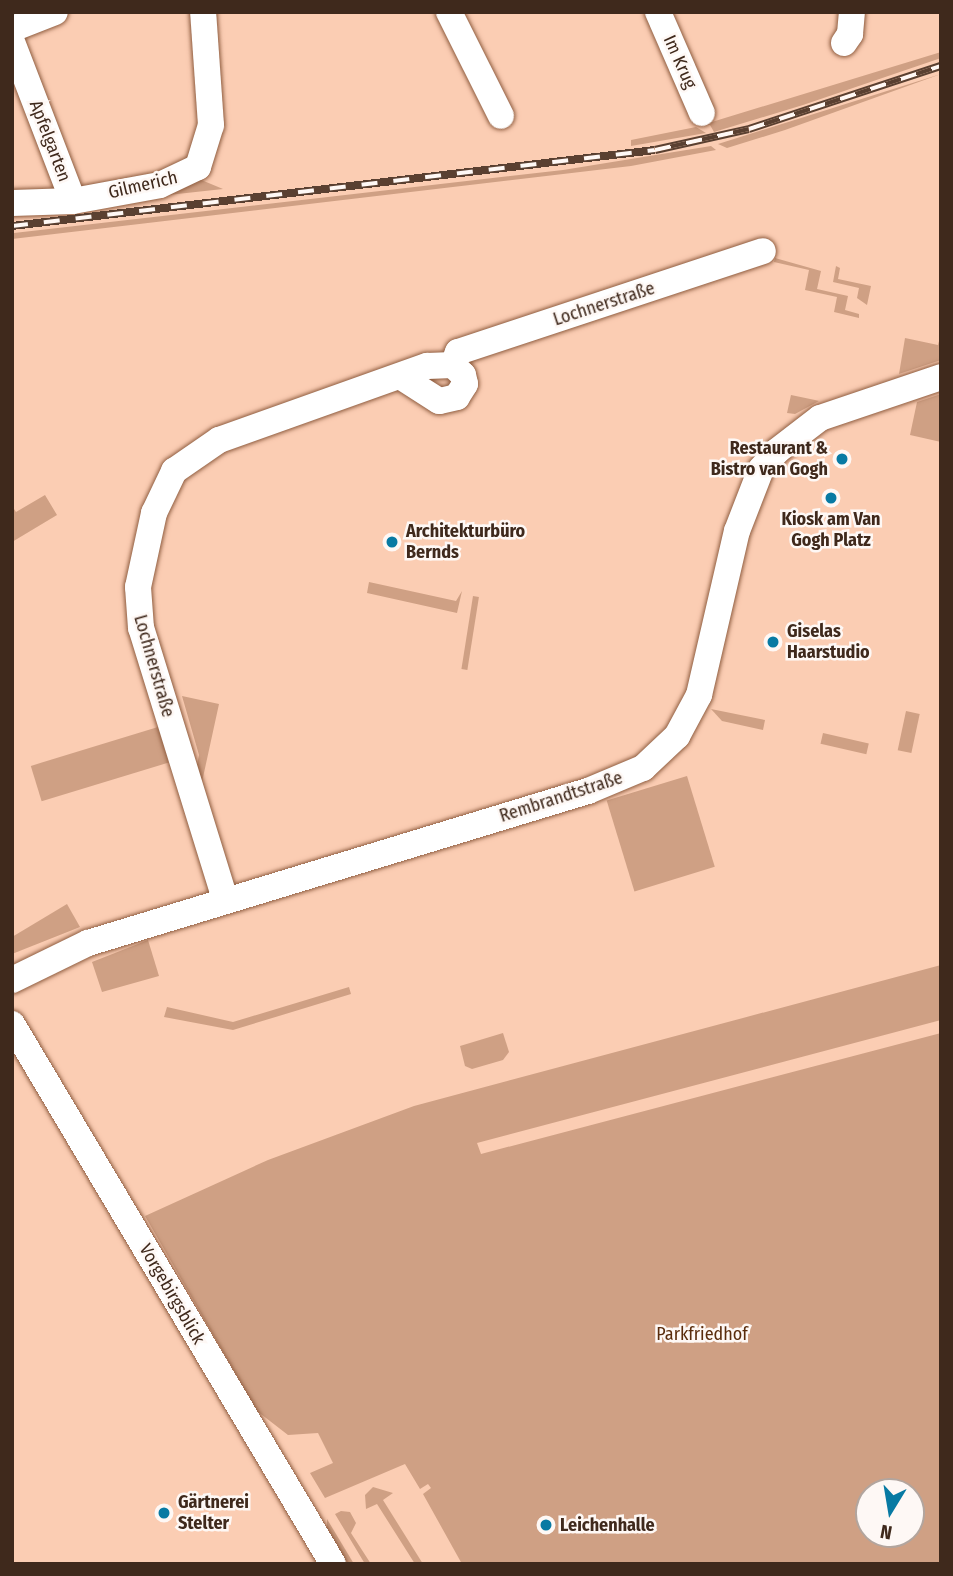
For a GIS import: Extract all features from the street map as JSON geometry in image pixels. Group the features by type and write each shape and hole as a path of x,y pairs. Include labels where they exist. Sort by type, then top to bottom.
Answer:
{"street":[{"path":"12,29 55,12"},
{"name":"Gilmerich","path":"12,203 74,201 160,185 198,167 212,125 203,12"},
{"path":"449,12 501,116"},
{"name":"Im Krug","path":"657,12 702,113"},
{"path":"844,43 850,34 852,12"},
{"name":"Apfelgarten","path":"12,42 74,201"},
{"name":"Lochnerstraße","path":"225,899 141,628 138,587 154,513 174,471 219,440 403,378 427,366 453,365 458,352 763,251"},
{"path":"403,378 426,396 447,402 460,395 465,384 453,365"},
{"name":"Rembrandtstraße","path":"12,981 88,943 225,899 588,792 643,768 677,736 699,695 737,531 761,469 776,451 820,418 941,377"},
{"name":"Vorgebirgsblick","path":"12,1024 333,1564"}],"green space":[{"path":"941,52 941,58 803,105 714,132 710,125 702,125"},
{"path":"941,74 785,130 727,148 718,144"},
{"path":"696,127 706,133 631,146 631,140"},
{"path":"711,146 716,150 631,166 12,239 14,233 563,170"},
{"path":"199,179 223,189 159,196"},
{"path":"775,258 821,271 817,289 848,296 845,310 859,314 859,318 834,312 837,297 805,290 809,270 774,262"},
{"path":"836,266 840,268 838,279 871,286 867,305 857,298 859,288 833,282"},
{"path":"941,333 941,360 899,374 905,338 938,345"},
{"path":"941,394 941,442 910,435 917,402"},
{"path":"791,395 819,401 795,414 787,413"},
{"path":"45,495 57,515 12,542 12,506 16,512"},
{"path":"369,582 456,601 462,591 457,613 367,593"},
{"path":"473,596 479,597 467,670 461,669"},
{"path":"182,696 219,704 202,782 197,765 199,755"},
{"path":"711,709 765,720 763,730 722,721"},
{"path":"906,711 920,714 911,753 898,750"},
{"path":"158,727 169,762 42,801 31,766"},
{"path":"823,733 869,744 866,754 821,744"},
{"path":"687,776 715,867 634,891 607,801"},
{"path":"67,904 80,927 12,954 12,937"},
{"path":"148,940 159,976 102,992 92,962"},
{"name":"Parkfriedhof","path":"941,965 941,1020 477,1143 481,1154 941,1033 941,1564 462,1564 423,1494 431,1488 428,1484 420,1489 405,1464 325,1498 310,1473 333,1463 318,1433 288,1435 257,1411 145,1216 268,1160 414,1106"},
{"path":"349,987 351,994 233,1030 164,1017 167,1007 233,1022"},
{"path":"503,1033 509,1052 503,1060 472,1069 465,1066 460,1046"},
{"path":"373,1487 393,1493 383,1500 423,1564 415,1564 377,1504 366,1509 365,1495"},
{"path":"341,1511 350,1512 356,1523 351,1533 371,1564 365,1564 335,1514"},
{"path":"327,1519 354,1564 346,1564 327,1530"}],"railway":[{"path":"12,226 655,150 749,129 941,66"}],"place":[{"name":"Restaurant & Bistro van Gogh","path":"842,459"},
{"name":"Kiosk am Van Gogh Platz","path":"831,498"},
{"name":"Architekturbüro Bernds","path":"392,542"},
{"name":"Giselas Haarstudio","path":"773,642"},
{"name":"Gärtnerei Stelter","path":"164,1513"},
{"name":"Leichenhalle","path":"546,1525"}]}
